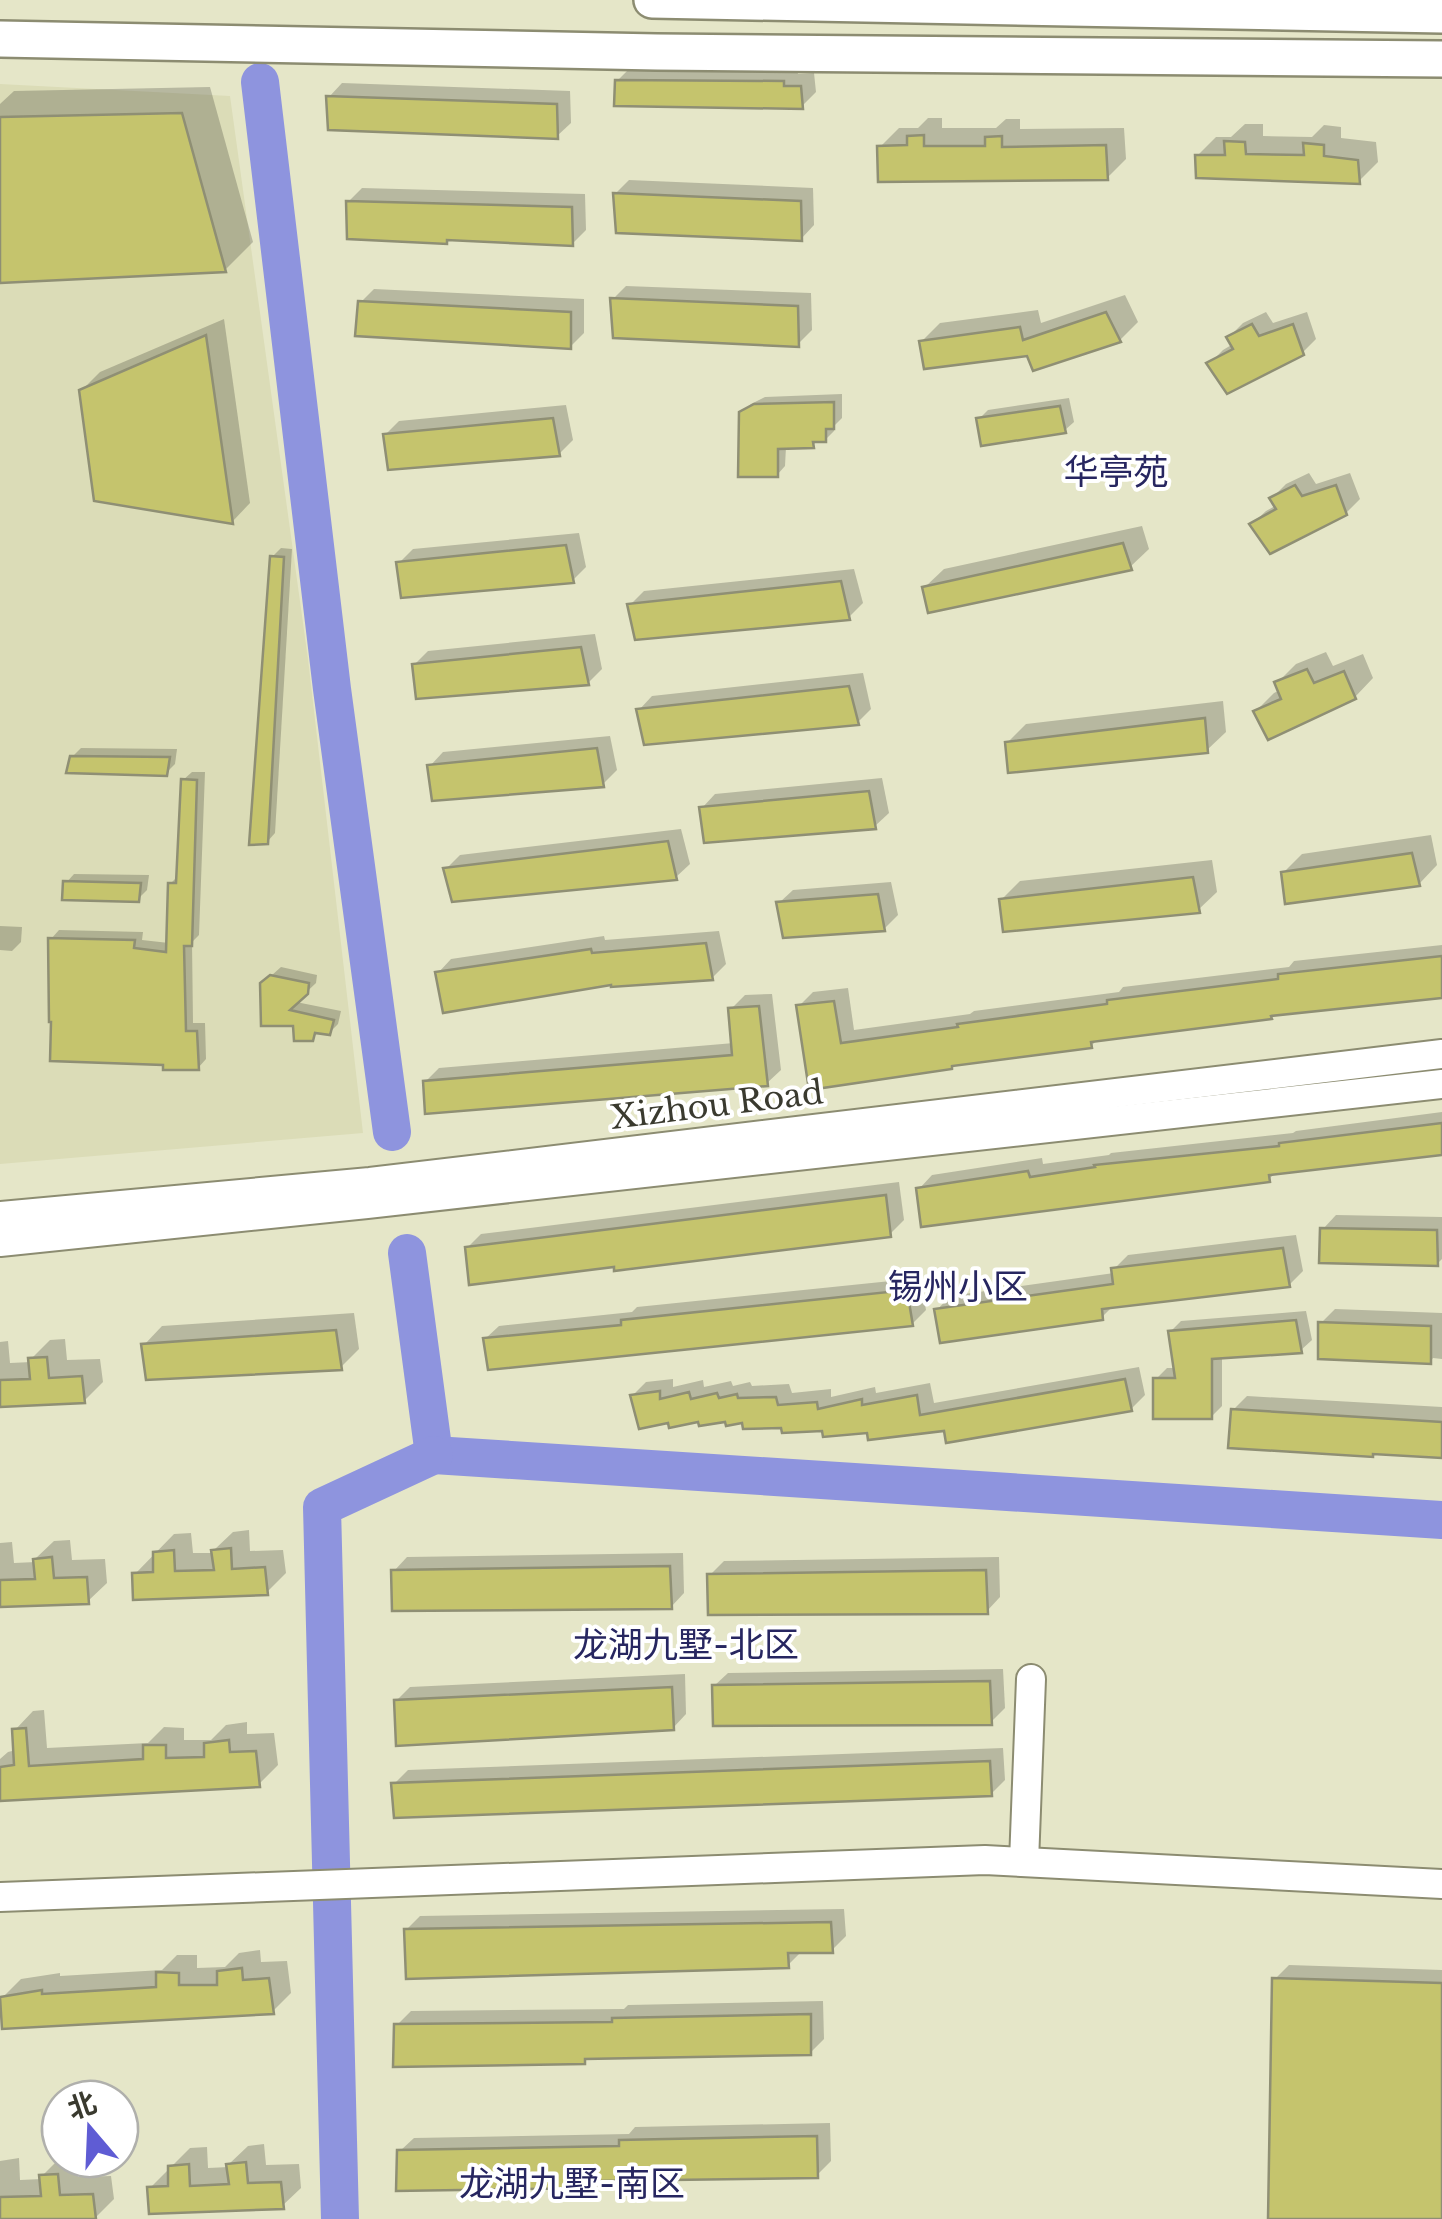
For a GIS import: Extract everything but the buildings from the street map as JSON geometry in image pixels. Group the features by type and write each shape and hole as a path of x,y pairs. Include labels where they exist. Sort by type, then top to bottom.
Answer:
{"main road":[{"path":"652,0 1442,15"},
{"path":"0,39 657,52 1442,59"}],"street":[{"name":"Xizhou Road","path":"0,1216 370,1182 1442,1054"},
{"name":"Xizhou Road","path":"0,1242 1442,1084"},
{"path":"1024,1862 1030,1679"},
{"path":"0,1897 985,1860 1442,1884"}],"shaded area":[{"path":"0,84 230,96 308,659 363,1133 0,1164"}],"waterway":[{"path":"260,82 332,689 392,1132"},
{"path":"407,1253 434,1455 1442,1520"},
{"path":"340,2219 322,1507 434,1455"}],"district":[{"name":"华亭苑","path":"1116,471"},
{"name":"锡州小区","path":"958,1286"},
{"name":"龙湖九墅-北区","path":"686,1644"},
{"name":"龙湖九墅-南区","path":"572,2183"}]}
